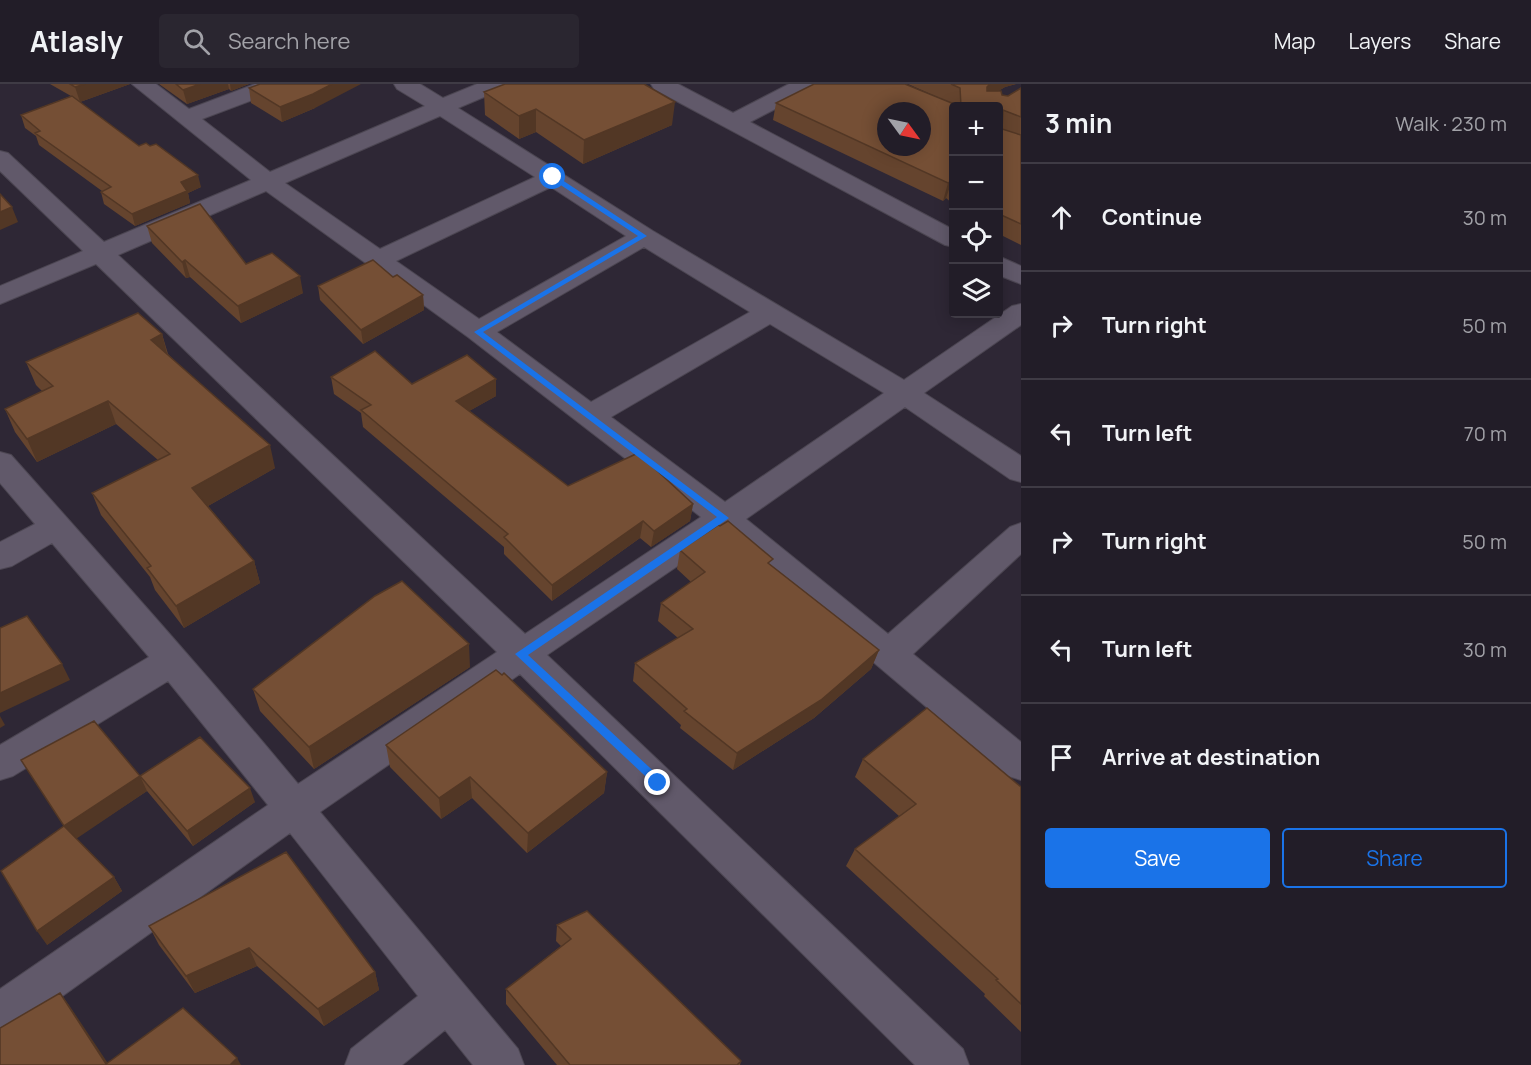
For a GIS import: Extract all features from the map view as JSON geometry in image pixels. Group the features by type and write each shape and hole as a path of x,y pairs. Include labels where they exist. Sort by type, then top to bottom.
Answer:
{"street":[{"path":"143,84 267,181 478,332 724,518 1021,764"},
{"path":"186,118 274,84"},
{"path":"405,84 644,236 906,394 1021,471"},
{"path":"0,296 495,84"},
{"path":"662,84 949,237"},
{"path":"734,121 806,84"},
{"path":"0,158 658,783 946,1065"},
{"path":"377,260 553,177"},
{"path":"478,332 644,236"},
{"path":"1003,266 1021,276"},
{"path":"590,416 770,312"},
{"path":"0,1015 294,808 906,394 1021,312"},
{"path":"0,463 173,660 502,1065"},
{"path":"0,557 56,527"},
{"path":"889,654 1021,535"},
{"path":"0,764 173,660"},
{"path":"367,1065 447,1000"}],"building":[{"path":"176,84 200,84 183,90"},
{"path":"260,84 332,84 280,107 249,88"},
{"path":"505,84 644,84 675,102 584,140 536,109 519,116 484,92"},
{"path":"814,84 905,84 949,102 949,182 890,156 931,156 931,102 877,102 877,150 776,103"},
{"path":"951,84 990,84 987,91 1001,91 1002,95 1008,96 1021,88 1021,117 1003,110 1003,102 961,102 960,88"},
{"path":"72,96 139,146 146,143 150,146 156,144 198,175 181,182 187,191 132,214 101,192 111,187 35,133 40,131 21,115"},
{"path":"1003,129 1021,135 1021,224 1003,216"},
{"path":"0,194 12,207 0,212"},
{"path":"200,204 246,264 272,253 300,276 238,306 185,260 182,262 147,226"},
{"path":"373,260 393,277 397,275 423,295 361,330 318,286"},
{"path":"138,313 162,334 151,340 270,445 192,488 254,561 176,606 147,568 151,566 92,493 170,454 108,401 27,439 5,409 53,386 26,362"},
{"path":"375,351 412,384 467,355 496,379 456,401 568,486 638,453 693,504 654,531 643,521 552,585 504,537 508,534 361,410 371,405 331,377"},
{"path":"728,521 773,559 768,563 879,650 821,700 737,753 684,711 687,709 635,663 693,629 661,603 705,572 680,550"},
{"path":"402,581 469,644 309,747 253,689 375,596"},
{"path":"27,616 62,664 0,693 0,628"},
{"path":"496,670 502,675 504,673 607,772 528,833 470,777 439,798 386,745"},
{"path":"927,708 1021,787 1021,1004 996,980 998,979 855,849 916,804 863,759"},
{"path":"94,721 140,776 64,826 21,760"},
{"path":"200,737 250,788 187,831 140,776"},
{"path":"64,826 114,877 37,931 1,871"},
{"path":"286,852 375,972 318,1009 249,948 186,976 149,926"},
{"path":"587,911 741,1061 737,1065 570,1065 506,989 571,939 557,925"},
{"path":"60,993 106,1064 183,1008 237,1058 230,1065 0,1065 0,1028"}],"route":[{"path":"553,177 644,236 478,332 724,518 521,654 658,783"}]}
